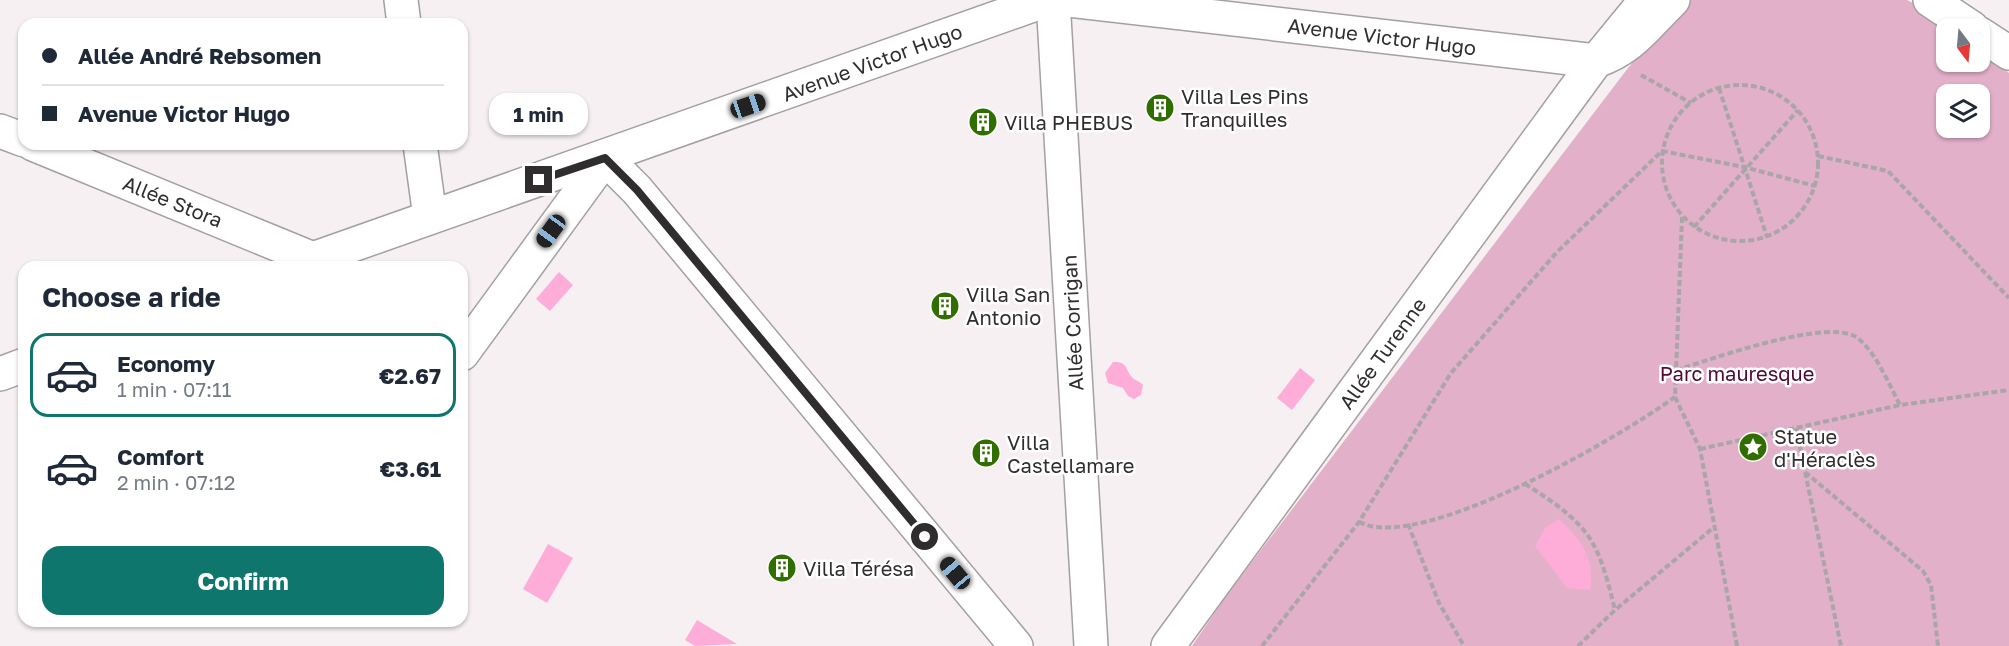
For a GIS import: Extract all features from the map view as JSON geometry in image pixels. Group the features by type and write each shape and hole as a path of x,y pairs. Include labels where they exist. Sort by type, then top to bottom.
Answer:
{"street":[{"path":"401,0 403,18"},
{"name":"Avenue Victor Hugo","path":"307,261 605,158 1047,0"},
{"name":"Allée Corrigan","path":"1053,0 1091,646"},
{"name":"Avenue Victor Hugo","path":"1069,0 1605,57"},
{"path":"1605,57 1647,0"},
{"path":"1605,57 1631,44 1673,0"},
{"path":"1930,0 1957,18"},
{"path":"1990,41 2009,53"},
{"name":"Allée Turenne","path":"1168,646 1605,57"},
{"path":"0,131 18,138"},
{"name":"Allée Stora","path":"47,150 296,261"},
{"path":"421,150 430,217"},
{"path":"468,346 605,158 637,190 1016,646"},
{"path":"0,374 18,367"}],"path":[{"path":"1605,57 1691,103"},
{"path":"1740,85 1761,88 1781,97 1798,110 1812,132 1818,156 1815,186 1797,217 1767,237 1742,242 1717,238 1694,227 1682,217 1665,186 1662,151 1672,124 1691,103 1719,88 1740,85"},
{"path":"1719,88 1767,237"},
{"path":"1694,227 1744,167 1798,110"},
{"path":"1662,151 1744,167 1815,186"},
{"path":"1262,646 1359,522 1451,373 1557,252 1662,151"},
{"path":"1818,156 1888,171 2009,298"},
{"path":"1682,217 1675,397 1700,449 1713,528 1737,646"},
{"path":"1676,370 1794,336 1829,331 1857,337 1878,363 1899,405"},
{"path":"1700,449 1899,405 2009,390"},
{"path":"1359,522 1377,528 1455,513 1524,484 1652,414 1675,397"},
{"path":"1796,428 1841,646"},
{"path":"1805,472 1923,571 1931,585 1938,646"},
{"path":"1524,484 1563,511 1582,528 1605,574 1616,610"},
{"path":"1407,524 1439,603 1464,646"},
{"path":"1578,646 1616,610 1713,528"}],"green space":[{"name":"Parc mauresque","path":"1690,0 1907,0 1921,7 1936,19 1936,72 1990,72 1990,56 2009,73 2009,646 1192,646 1226,596 1659,30"}],"shaded area":[{"path":"559,272 573,285 550,311 536,299"},
{"path":"1113,362 1123,364 1132,378 1143,385 1141,395 1134,399 1128,396 1123,388 1108,383 1105,373"},
{"path":"1300,368 1315,380 1292,410 1277,398"},
{"path":"1559,519 1585,550 1590,568 1590,590 1567,588 1535,546 1545,528"},
{"path":"548,544 573,558 547,603 523,589"},
{"path":"697,620 737,644 695,646 685,640"}],"place":[{"name":"Villa Les Pins Tranquilles","path":"1160,108"},
{"name":"Villa PHEBUS","path":"983,122"},
{"name":"Villa San Antonio","path":"945,306"},
{"name":"Statue d'Héraclès","path":"1753,447"},
{"name":"Villa Castellamare","path":"986,453"},
{"name":"Villa Térésa","path":"782,568"}],"route":[{"path":"539,180 605,158 637,190 925,537"}]}
